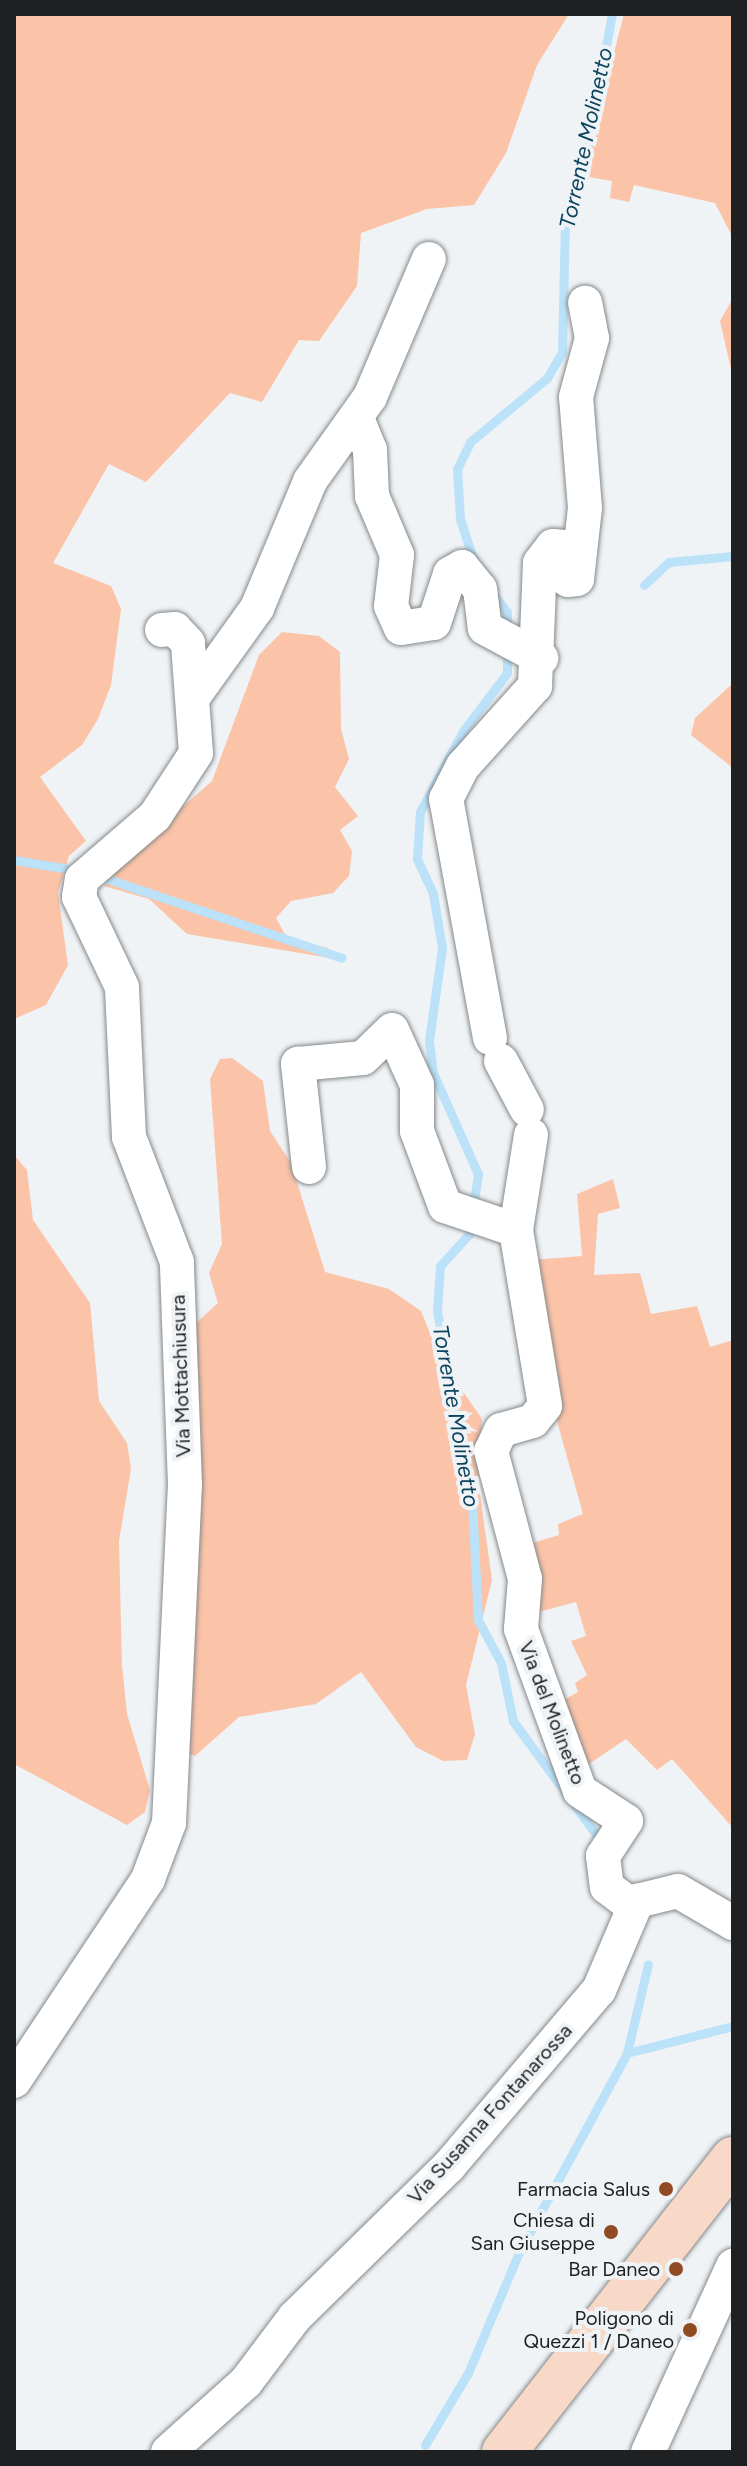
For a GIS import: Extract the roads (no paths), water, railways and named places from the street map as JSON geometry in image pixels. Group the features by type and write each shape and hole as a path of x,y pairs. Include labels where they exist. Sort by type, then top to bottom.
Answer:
{"street":[{"path":"196,693 257,608 310,481 357,418 429,259"},
{"name":"Via del Molinetto","path":"585,303 592,338 576,397 585,508 577,579 568,580 564,547 553,546 540,563 541,658 535,686 463,766 446,799 495,1050 529,1122 490,1219 546,1389 541,1415 492,1439 525,1579 521,1629 580,1791 626,1821 603,1856 607,1887 632,1906"},
{"path":"357,418 370,450 372,496 397,555 394,619 409,629 434,623 450,574 462,567 480,589 485,628 541,658"},
{"name":"Via Mottachiusura","path":"14,2081 148,1879 169,1823 185,1485 177,1262 129,1137 122,987 79,897 82,879 155,816 192,765 196,693 188,643 175,629 162,630"},
{"path":"309,1167 298,1064 363,1058 392,1030 417,1085 417,1131 436,1167 440,1198 490,1219"},
{"path":"632,1906 650,1894 678,1891 733,1923"},
{"name":"Via Susanna Fontanarossa","path":"168,2452 246,2382 295,2317 449,2166 579,2014 611,1972 632,1906"},
{"path":"504,2452 733,2159"},
{"path":"648,2452 733,2266"}],"waterway":[{"name":"Torrente Molinetto","path":"474,562 460,519 457,469 470,442 547,378 562,352 565,215 589,140 612,14"},
{"path":"644,585 669,562 733,556"},
{"name":"Torrente Molinetto","path":"494,595 507,612 507,632"},
{"name":"Torrente Molinetto","path":"507,647 507,673 463,731 420,812 417,859 433,894 442,948 429,1041 433,1073 478,1174 469,1234 440,1266 437,1311 472,1501 478,1620 501,1663 513,1721 600,1840"},
{"path":"14,860 81,871"},
{"path":"99,876 342,958"},
{"path":"425,2445 468,2373 519,2252 627,2053 648,1964"},
{"path":"627,2053 733,2026"}],"place":[{"name":"Farmacia Salus","path":"666,2189"},
{"name":"Chiesa di San Giuseppe","path":"611,2232"},
{"name":"Bar Daneo","path":"676,2269"},
{"name":"Poligono di Quezzi 1 / Daneo","path":"690,2330"}]}
